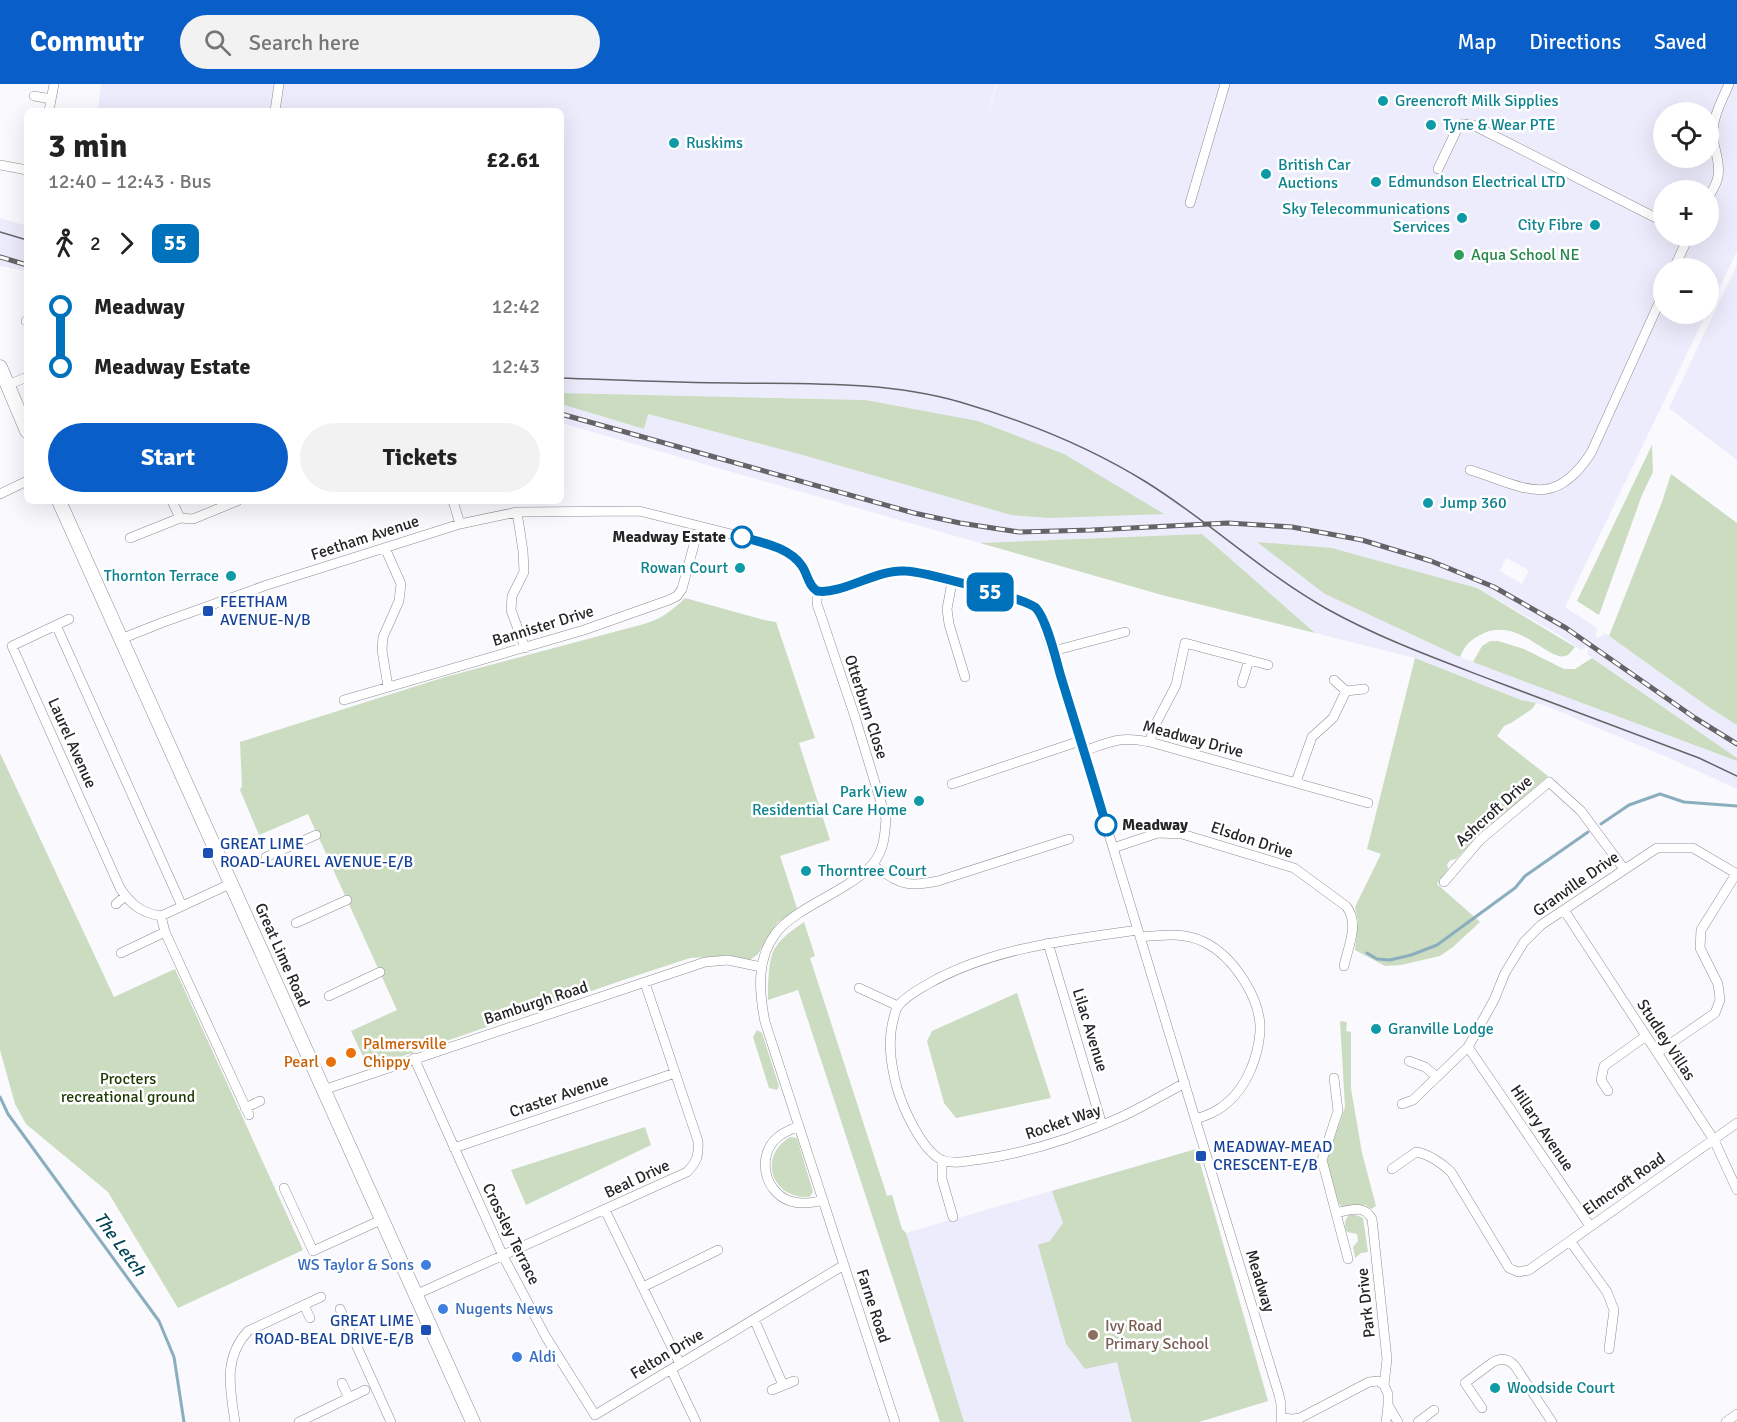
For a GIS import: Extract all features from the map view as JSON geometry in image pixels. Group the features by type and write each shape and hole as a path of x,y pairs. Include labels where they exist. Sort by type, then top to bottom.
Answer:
{"main road":[{"path":"0,367 24,424"},
{"name":"Great Lime Road","path":"60,504 473,1422"}],"street":[{"path":"50,108 54,84"},
{"path":"275,108 279,84"},
{"path":"1190,203 1225,84"},
{"path":"1716,180 1719,166 1713,124 1729,84"},
{"path":"34,96 51,99"},
{"path":"1438,169 1458,127 1463,124 1473,125 1653,216"},
{"path":"0,165 24,169"},
{"path":"1470,470 1535,491 1550,490 1569,480 1591,453 1653,316"},
{"path":"8,385 24,378"},
{"path":"0,494 24,483"},
{"path":"173,504 180,518"},
{"path":"130,538 180,518 193,519 230,504"},
{"path":"454,504 460,524"},
{"name":"Feetham Avenue","path":"122,639 242,593 460,524 517,512 639,511 755,540 783,550 798,561 806,572 809,583 817,591"},
{"path":"517,512 524,572 512,596 511,610 525,648"},
{"name":"Bannister Drive","path":"344,700 584,630 669,600 677,596 682,589 699,526"},
{"path":"385,548 401,584 399,601 383,637 382,650 388,687"},
{"name":"Meadway","path":"817,591 830,591 890,571 904,570 1030,604 1041,617 1279,1395 1281,1420"},
{"path":"952,582 947,609 949,624 965,677"},
{"name":"Otterburn Close","path":"762,967 765,952 777,931 790,919 865,873 882,848 885,835 886,819 855,717 816,604 817,591"},
{"name":"Laurel Avenue","path":"69,620 12,646 125,896 148,914 161,916"},
{"name":"Laurel Avenue","path":"56,626 182,906"},
{"path":"1053,651 1125,632"},
{"path":"1150,742 1153,729 1176,685 1185,643 1268,665"},
{"path":"1242,683 1249,660"},
{"path":"1334,680 1346,691 1364,689"},
{"path":"1296,782 1312,737 1333,718 1346,691"},
{"name":"Meadway Drive","path":"1084,752 1118,739 1150,742 1368,803"},
{"path":"952,784 1080,741"},
{"name":"Ashcroft Drive","path":"1444,882 1453,866 1480,840 1549,782 1581,811 1624,869"},
{"name":"Elsdon Drive","path":"1113,848 1158,833 1182,834 1294,868 1350,911 1353,928 1344,966"},
{"path":"266,857 316,834"},
{"path":"872,865 900,883 918,885 938,881 1069,839"},
{"name":"Granville Drive","path":"1402,1104 1413,1100 1468,1047 1494,1000 1505,973 1524,942 1541,925 1657,848 1693,848 1736,874"},
{"path":"1657,1053 1715,1013 1720,1000 1718,984 1700,948 1701,930 1736,874"},
{"path":"232,883 161,916 165,932 247,1111 260,1101"},
{"path":"116,904 125,896"},
{"path":"296,923 347,900"},
{"name":"Studley Villas","path":"1564,910 1714,1140 1737,1190"},
{"path":"121,953 165,932"},
{"path":"953,1217 942,1179 942,1160 927,1147 917,1133 899,1093 892,1071 890,1043 891,1025 898,1006 915,992 939,978 979,962 1048,943 1139,933 1172,934 1203,942 1231,962 1243,978 1257,1010 1260,1030 1254,1061 1244,1083 1227,1103 1212,1113 1196,1119"},
{"name":"Lilac Avenue","path":"1048,943 1102,1125"},
{"name":"Bamburgh Road","path":"323,1089 705,962 728,960 762,967"},
{"name":"Farne Road","path":"762,967 760,1000 765,1022 895,1422"},
{"path":"329,996 380,972"},
{"name":"Beal Drive","path":"415,1295 687,1172 696,1162 699,1153 698,1141 645,983"},
{"path":"859,988 898,1006"},
{"name":"Studley Villas","path":"1608,1091 1601,1080 1604,1066 1646,1036"},
{"name":"Hillary Avenue","path":"1468,1047 1590,1226"},
{"name":"Crossley Terrace","path":"414,1058 503,1256 546,1337 595,1415"},
{"path":"1409,1061 1425,1067 1437,1077"},
{"name":"Craster Avenue","path":"454,1148 675,1073"},
{"name":"Park Drive","path":"1334,1078 1338,1111 1322,1161 1348,1259"},
{"name":"Rocket Way","path":"942,1160 955,1162 1005,1155 1071,1138 1122,1117 1185,1083"},
{"name":"Elmcroft Road","path":"1392,1169 1416,1152 1444,1165 1451,1172 1509,1268 1518,1272 1529,1270 1737,1123"},
{"path":"799,1126 780,1135 774,1141 766,1155 765,1173 774,1191 791,1202 805,1204 822,1200"},
{"path":"284,1188 313,1251 381,1220"},
{"name":"Park Drive","path":"1336,1213 1359,1208 1368,1213 1372,1219 1387,1359 1384,1384 1389,1405 1398,1422"},
{"path":"605,1210 643,1287 696,1422"},
{"path":"1344,1242 1355,1239"},
{"path":"1570,1241 1607,1292 1614,1310 1609,1349"},
{"path":"643,1287 718,1250"},
{"name":"Felton Drive","path":"595,1415 844,1265"},
{"path":"235,1422 230,1363 236,1347 248,1331 321,1297"},
{"path":"304,1305 310,1318"},
{"path":"339,1309 391,1422"},
{"path":"754,1319 783,1385"},
{"path":"1482,1408 1465,1383 1498,1359 1507,1360 1515,1366 1552,1422"},
{"path":"772,1390 794,1381"},
{"path":"1281,1420 1300,1418 1369,1382 1378,1381 1384,1384"},
{"path":"342,1383 349,1398"},
{"path":"298,1422 365,1390"},
{"path":"1386,1422 1389,1405"},
{"path":"1418,1422 1434,1410"},
{"path":"1726,1422 1737,1414"}],"shaded area":[{"path":"101,84 996,84 985,126 997,84 1737,84 1737,251 1719,288 1719,258 1653,258 1653,324 1701,324 1565,607 1597,628 1595,635 1598,638 1605,633 1737,725 1737,758 1587,654 1589,649 1586,647 1581,650 1477,588 1332,548 1325,594 1460,657 1737,761 1737,789 1544,705 1521,700 1415,658 1315,633 1202,534 980,543 564,424 564,405 644,429 647,414 799,454 1011,515 865,400 564,393 564,108 98,108","holes":["1506,558 1529,570 1522,584 1500,571"]},
{"path":"0,218 24,225 24,270 0,266"},
{"path":"1737,265 1737,460 1669,408 1709,324 1719,324 1719,303"},
{"name":"Ivy Road Primary School","path":"1196,1149 1268,1401 1199,1422 964,1422 906,1233"}],"green space":[{"path":"564,393 865,400 978,421 1064,454 1164,514 1049,518 1011,515 799,454 648,414 644,429 564,405"},
{"path":"1652,445 1653,472 1642,495 1599,615 1577,601"},
{"path":"1671,474 1737,523 1737,725 1609,636"},
{"path":"1202,534 1315,633 1162,595 980,543"},
{"path":"1257,542 1332,548 1477,588 1575,647 1570,654 1558,656 1519,634 1495,630 1471,641 1460,657 1325,594"},
{"path":"685,598 776,622 815,738 799,743 830,840 780,856 797,908 777,923 758,954 750,960 724,956 690,958 371,1067 366,1063 351,1031 397,1010 308,814 259,835 240,790 242,786 240,742 445,677 644,624 666,614"},
{"path":"1490,641 1498,641 1524,649 1564,669 1575,669 1592,658 1737,758 1737,761 1473,662 1482,646"},
{"path":"1415,658 1521,700 1536,703 1532,709 1504,726 1497,736 1548,776 1481,832 1456,859 1451,860 1447,864 1448,869 1437,884 1480,922 1440,956 1401,965 1385,966 1355,950 1358,922 1355,907 1381,854 1367,849"},
{"name":"Procters recreational ground","path":"0,753 114,997 175,969 303,1250 178,1308 108,1192 26,1124 15,1104 0,1050"},
{"path":"804,922 815,956 810,958 887,1196 892,1195 902,1229 906,1233 964,1422 940,1422 798,990 768,1000 768,980 775,948"},
{"path":"1017,993 1051,1098 956,1118 944,1103 927,1041 932,1031"},
{"path":"1340,1021 1347,1022 1346,1031 1351,1032 1351,1089 1362,1153 1376,1206 1371,1209 1365,1205 1343,1207 1339,1204 1326,1166 1345,1107"},
{"path":"757,1030 762,1033 779,1086 777,1090 769,1088 753,1037"},
{"path":"645,1127 651,1145 526,1205 511,1170"},
{"path":"790,1137 797,1138 813,1192 809,1197 796,1196 786,1191 773,1175 774,1155 780,1145"},
{"path":"1196,1149 1268,1401 1199,1422 1132,1422 1117,1362 1085,1369 1066,1344 1038,1245 1050,1241 1063,1223 1052,1191"},
{"path":"1349,1215 1363,1218 1368,1252 1361,1253 1355,1258 1353,1247 1358,1241 1357,1234 1347,1232 1345,1225"}],"waterway":[{"path":"1601,824 1629,805 1660,794 1684,802 1737,806"},
{"path":"1367,953 1377,959 1390,960 1437,945 1515,888 1525,876 1588,832"},
{"name":"The Letch","path":"0,1097 8,1114 159,1321 174,1357 184,1422"}],"tram line":[{"path":"0,232 24,239"},
{"path":"564,378 876,387 932,395 1008,417 1079,446 1146,482 1303,595 1347,620 1432,657 1699,758 1737,776"}],"railway":[{"path":"0,257 24,264"},
{"path":"564,415 914,513 960,523 1019,532 1228,523 1292,527 1362,540 1431,561 1494,587 1566,628 1695,718 1737,744"}],"bus line":[{"name":"55","path":"742,537 791,554 803,567 809,583 817,591 830,591 890,571 904,570 1030,604 1041,617 1053,651 1106,825"}],"place":[{"name":"Greencroft Milk Sipplies","path":"1383,101"},
{"name":"Tyne & Wear PTE","path":"1431,125"},
{"name":"Ruskims","path":"674,143"},
{"name":"British Car Auctions","path":"1266,174"},
{"name":"Edmundson Electrical LTD","path":"1376,182"},
{"name":"Sky Telecommunications Services","path":"1462,218"},
{"name":"City Fibre","path":"1595,225"},
{"name":"Aqua School NE","path":"1459,255"},
{"name":"Jump 360","path":"1428,503"},
{"name":"Meadway Estate","path":"742,537"},
{"name":"Rowan Court","path":"740,568"},
{"name":"Thornton Terrace","path":"231,576"},
{"name":"FEETHAM AVENUE-N/B","path":"208,611"},
{"name":"Park View Residential Care Home","path":"919,801"},
{"name":"Meadway","path":"1106,825"},
{"name":"GREAT LIME ROAD-LAUREL AVENUE-E/B","path":"208,853"},
{"name":"Thorntree Court","path":"806,871"},
{"name":"Granville Lodge","path":"1376,1029"},
{"name":"Palmersville Chippy","path":"351,1053"},
{"name":"Pearl","path":"331,1062"},
{"name":"MEADWAY-MEAD CRESCENT-E/B","path":"1201,1156"},
{"name":"WS Taylor & Sons","path":"426,1265"},
{"name":"Nugents News","path":"443,1309"},
{"name":"GREAT LIME ROAD-BEAL DRIVE-E/B","path":"426,1330"},
{"name":"Ivy Road Primary School","path":"1093,1335"},
{"name":"Aldi","path":"517,1357"},
{"name":"Woodside Court","path":"1495,1388"}]}
